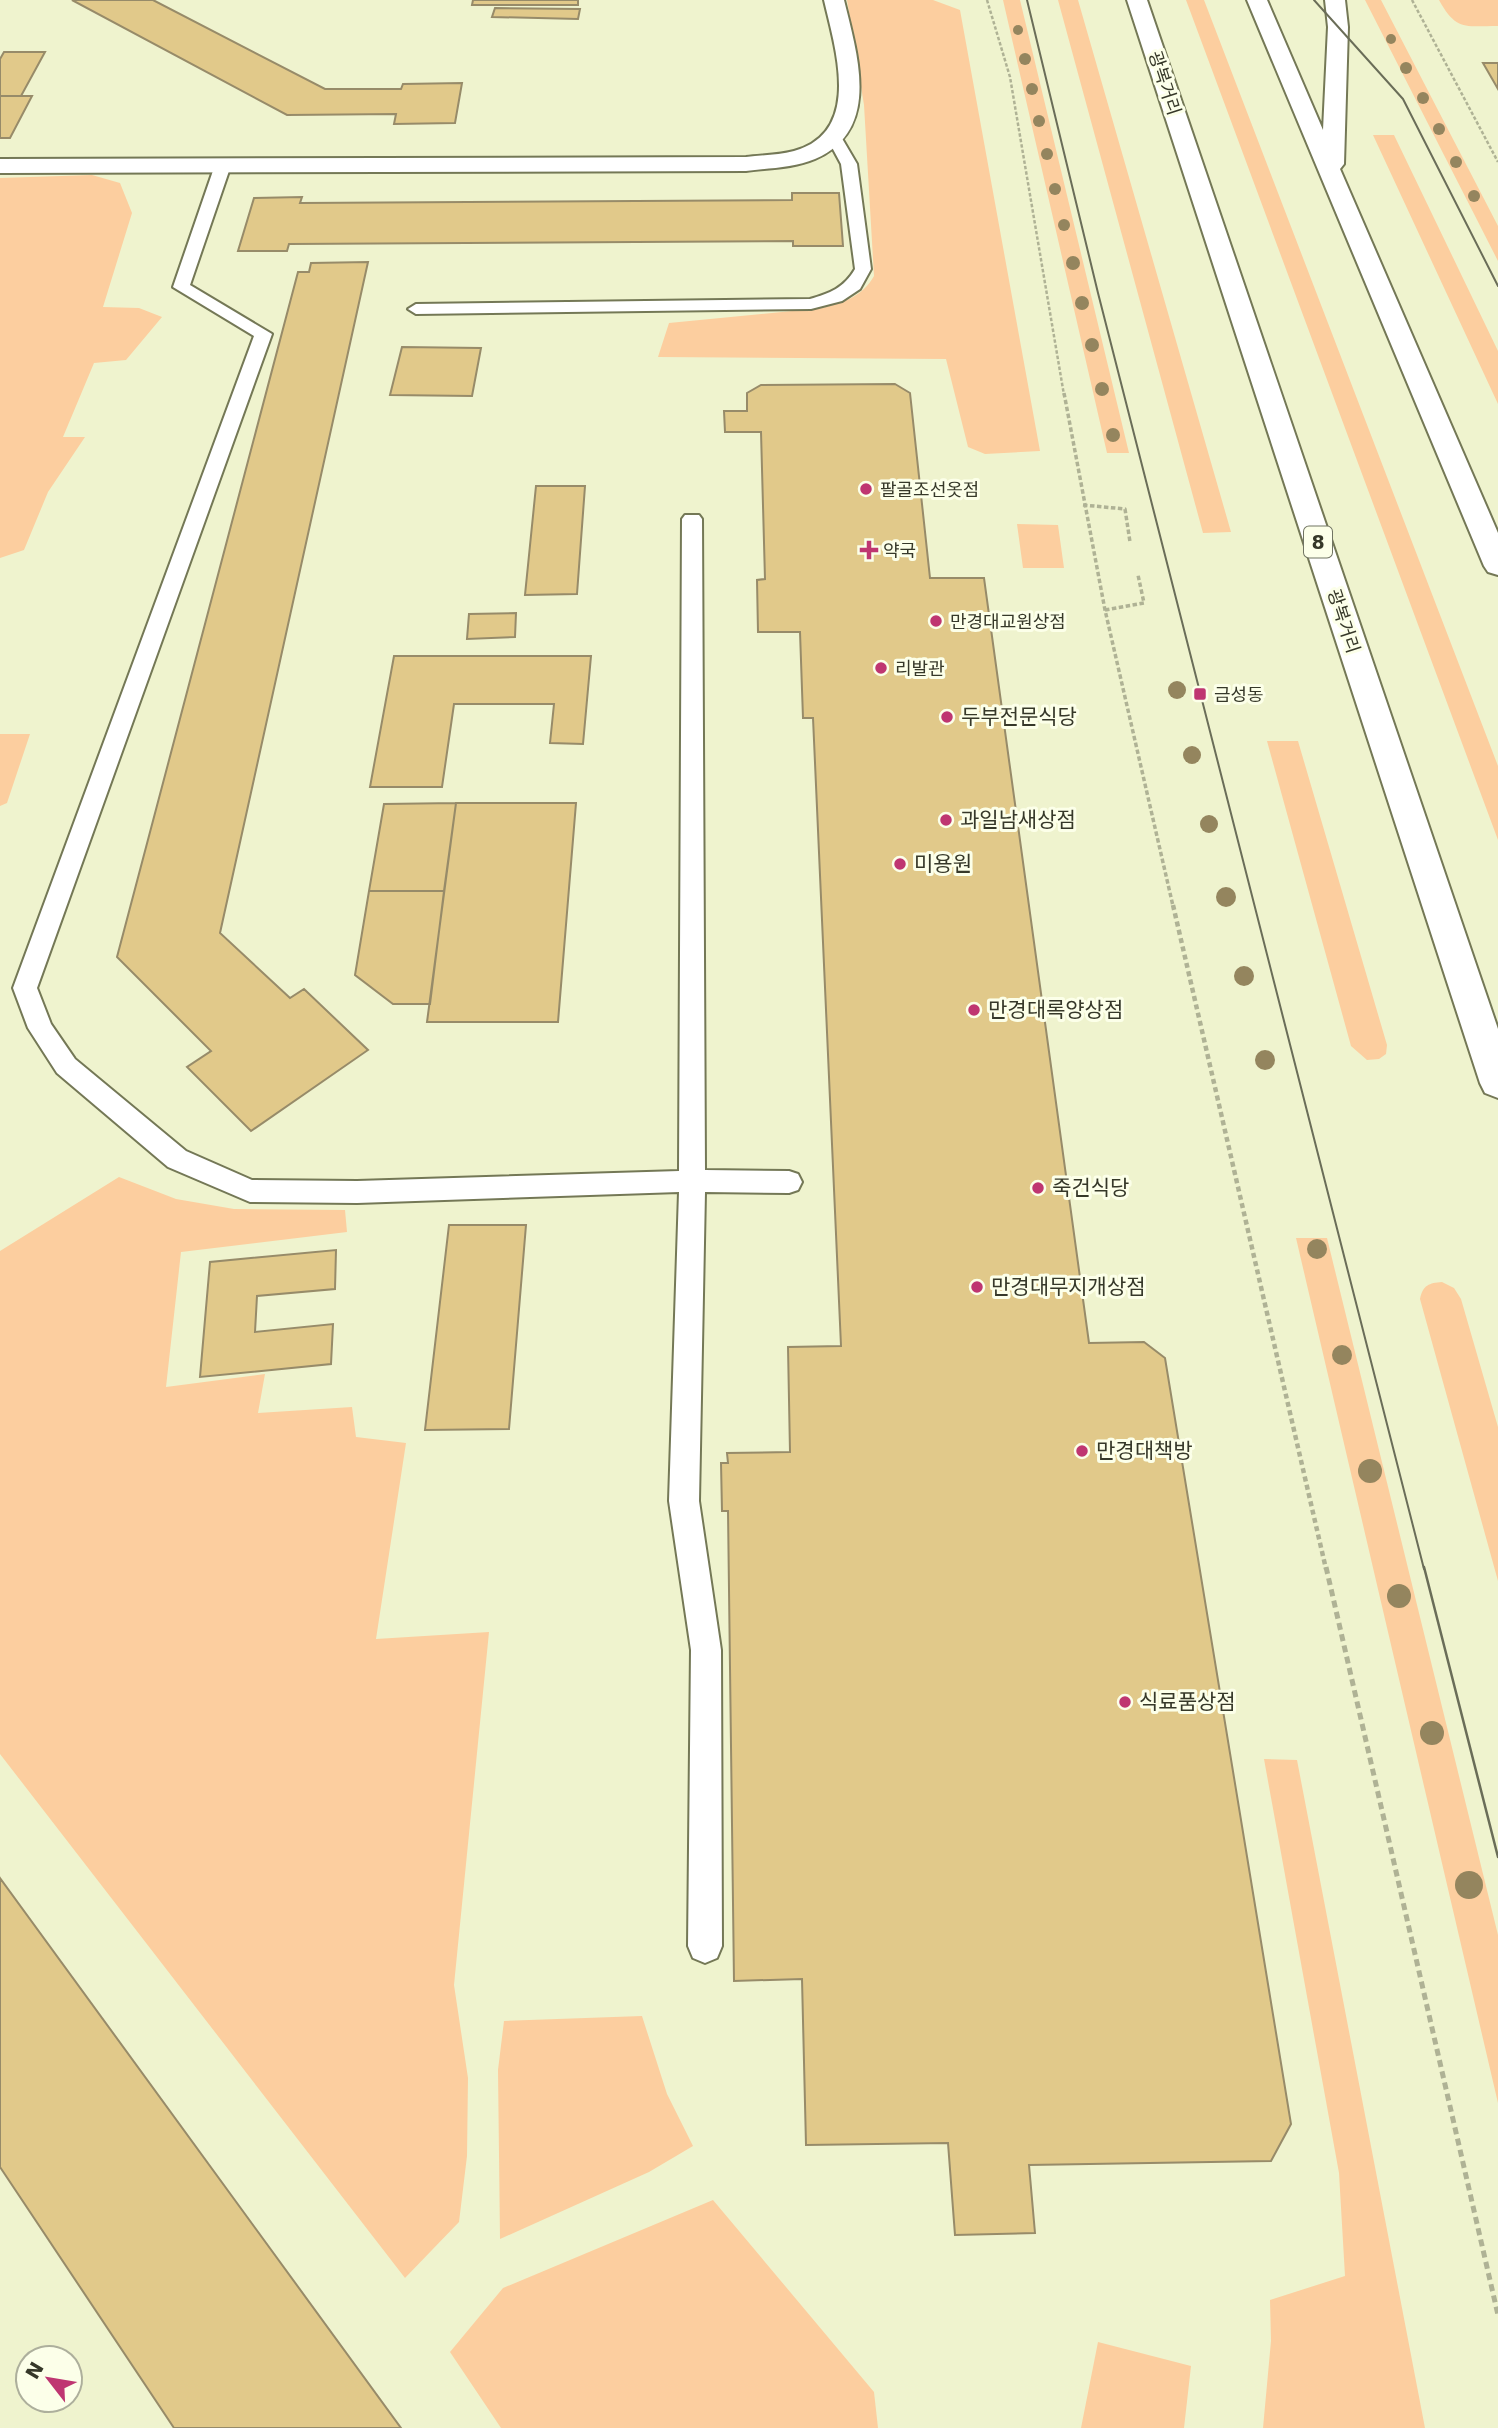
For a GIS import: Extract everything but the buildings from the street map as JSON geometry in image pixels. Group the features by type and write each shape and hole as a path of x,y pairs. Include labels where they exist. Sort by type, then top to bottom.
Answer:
{"main road":[{"path":"0,166 746,164 807,154 835,138 850,114 849,68 834,0"},
{"name":"광복거리","path":"1138,0 1498,1083"},
{"path":"1257,0 1498,566"},
{"path":"1332,177 1338,27 1335,0"}],"lane":[{"path":"416,309 811,304 836,297 854,285 863,269 849,164 835,138"},
{"path":"223,165 181,287 263,334 25,988 40,1028 66,1066 177,1159 250,1191 356,1192 692,1181 789,1182"},
{"path":"692,519 692,1181 684,1501 706,1650 705,1946"}],"path":[{"path":"987,0 1010,77 1083,505 1105,610 1498,2315"},
{"path":"1412,0 1498,162"},
{"path":"1083,505 1125,509 1130,542"},
{"path":"1105,610 1144,603 1138,575"}],"shaded area":[{"path":"847,0 933,0 960,10 1040,451 985,454 968,447 946,359 658,357 669,323 822,308 858,294 874,276 864,105"},
{"path":"1003,0 1020,0 1129,453 1107,453"},
{"path":"1058,0 1078,0 1231,532 1203,533"},
{"path":"1186,0 1204,0 1498,766 1498,840"},
{"path":"1365,0 1381,0 1498,226 1498,261"},
{"path":"1439,0 1498,0 1498,26 1462,25 1451,17"},
{"path":"1373,135 1394,135 1498,351 1498,404"},
{"path":"92,175 120,183 132,213 103,307 139,308 162,317 126,360 94,363 63,437 85,437 48,492 24,550 0,558 0,178"},
{"path":"1017,524 1058,525 1064,568 1023,568"},
{"path":"0,734 30,734 7,803 0,806"},
{"path":"1267,741 1298,741 1387,1045 1386,1054 1379,1059 1367,1060 1351,1046"},
{"path":"119,1177 176,1199 234,1209 345,1210 347,1232 181,1252 166,1387 265,1374 258,1413 352,1407 356,1437 406,1443 376,1639 489,1632 454,1985 468,2078 467,2156 459,2222 405,2278 0,1754 0,1251"},
{"path":"1296,1238 1327,1238 1498,1935 1498,2103"},
{"path":"1442,1282 1454,1288 1461,1299 1498,1427 1498,1581 1420,1299 1427,1286"},
{"path":"1264,1759 1297,1760 1425,2428 1263,2428 1271,2341 1270,2300 1345,2276 1339,2173"},
{"path":"642,2016 667,2094 693,2146 649,2172 500,2239 498,2070 504,2021"},
{"path":"713,2200 874,2392 878,2428 501,2428 450,2352 503,2288"},
{"path":"1098,2342 1191,2366 1184,2428 1081,2428"}],"tram line":[{"path":"1027,0 1098,293 1424,1569"},
{"path":"1314,0 1403,99 1498,286"},
{"path":"1424,1567 1498,1857"}],"place":[{"name":"팔골조선옷점","path":"866,489"},
{"name":"약국","path":"869,550"},
{"name":"만경대교원상점","path":"936,621"},
{"name":"리발관","path":"881,668"},
{"name":"금성동","path":"1200,694"},
{"name":"두부전문식당","path":"947,717"},
{"name":"과일남새상점","path":"946,820"},
{"name":"미용원","path":"900,864"},
{"name":"만경대록양상점","path":"974,1010"},
{"name":"죽건식당","path":"1038,1188"},
{"name":"만경대무지개상점","path":"977,1287"},
{"name":"만경대책방","path":"1082,1451"},
{"name":"식료품상점","path":"1125,1702"}]}
